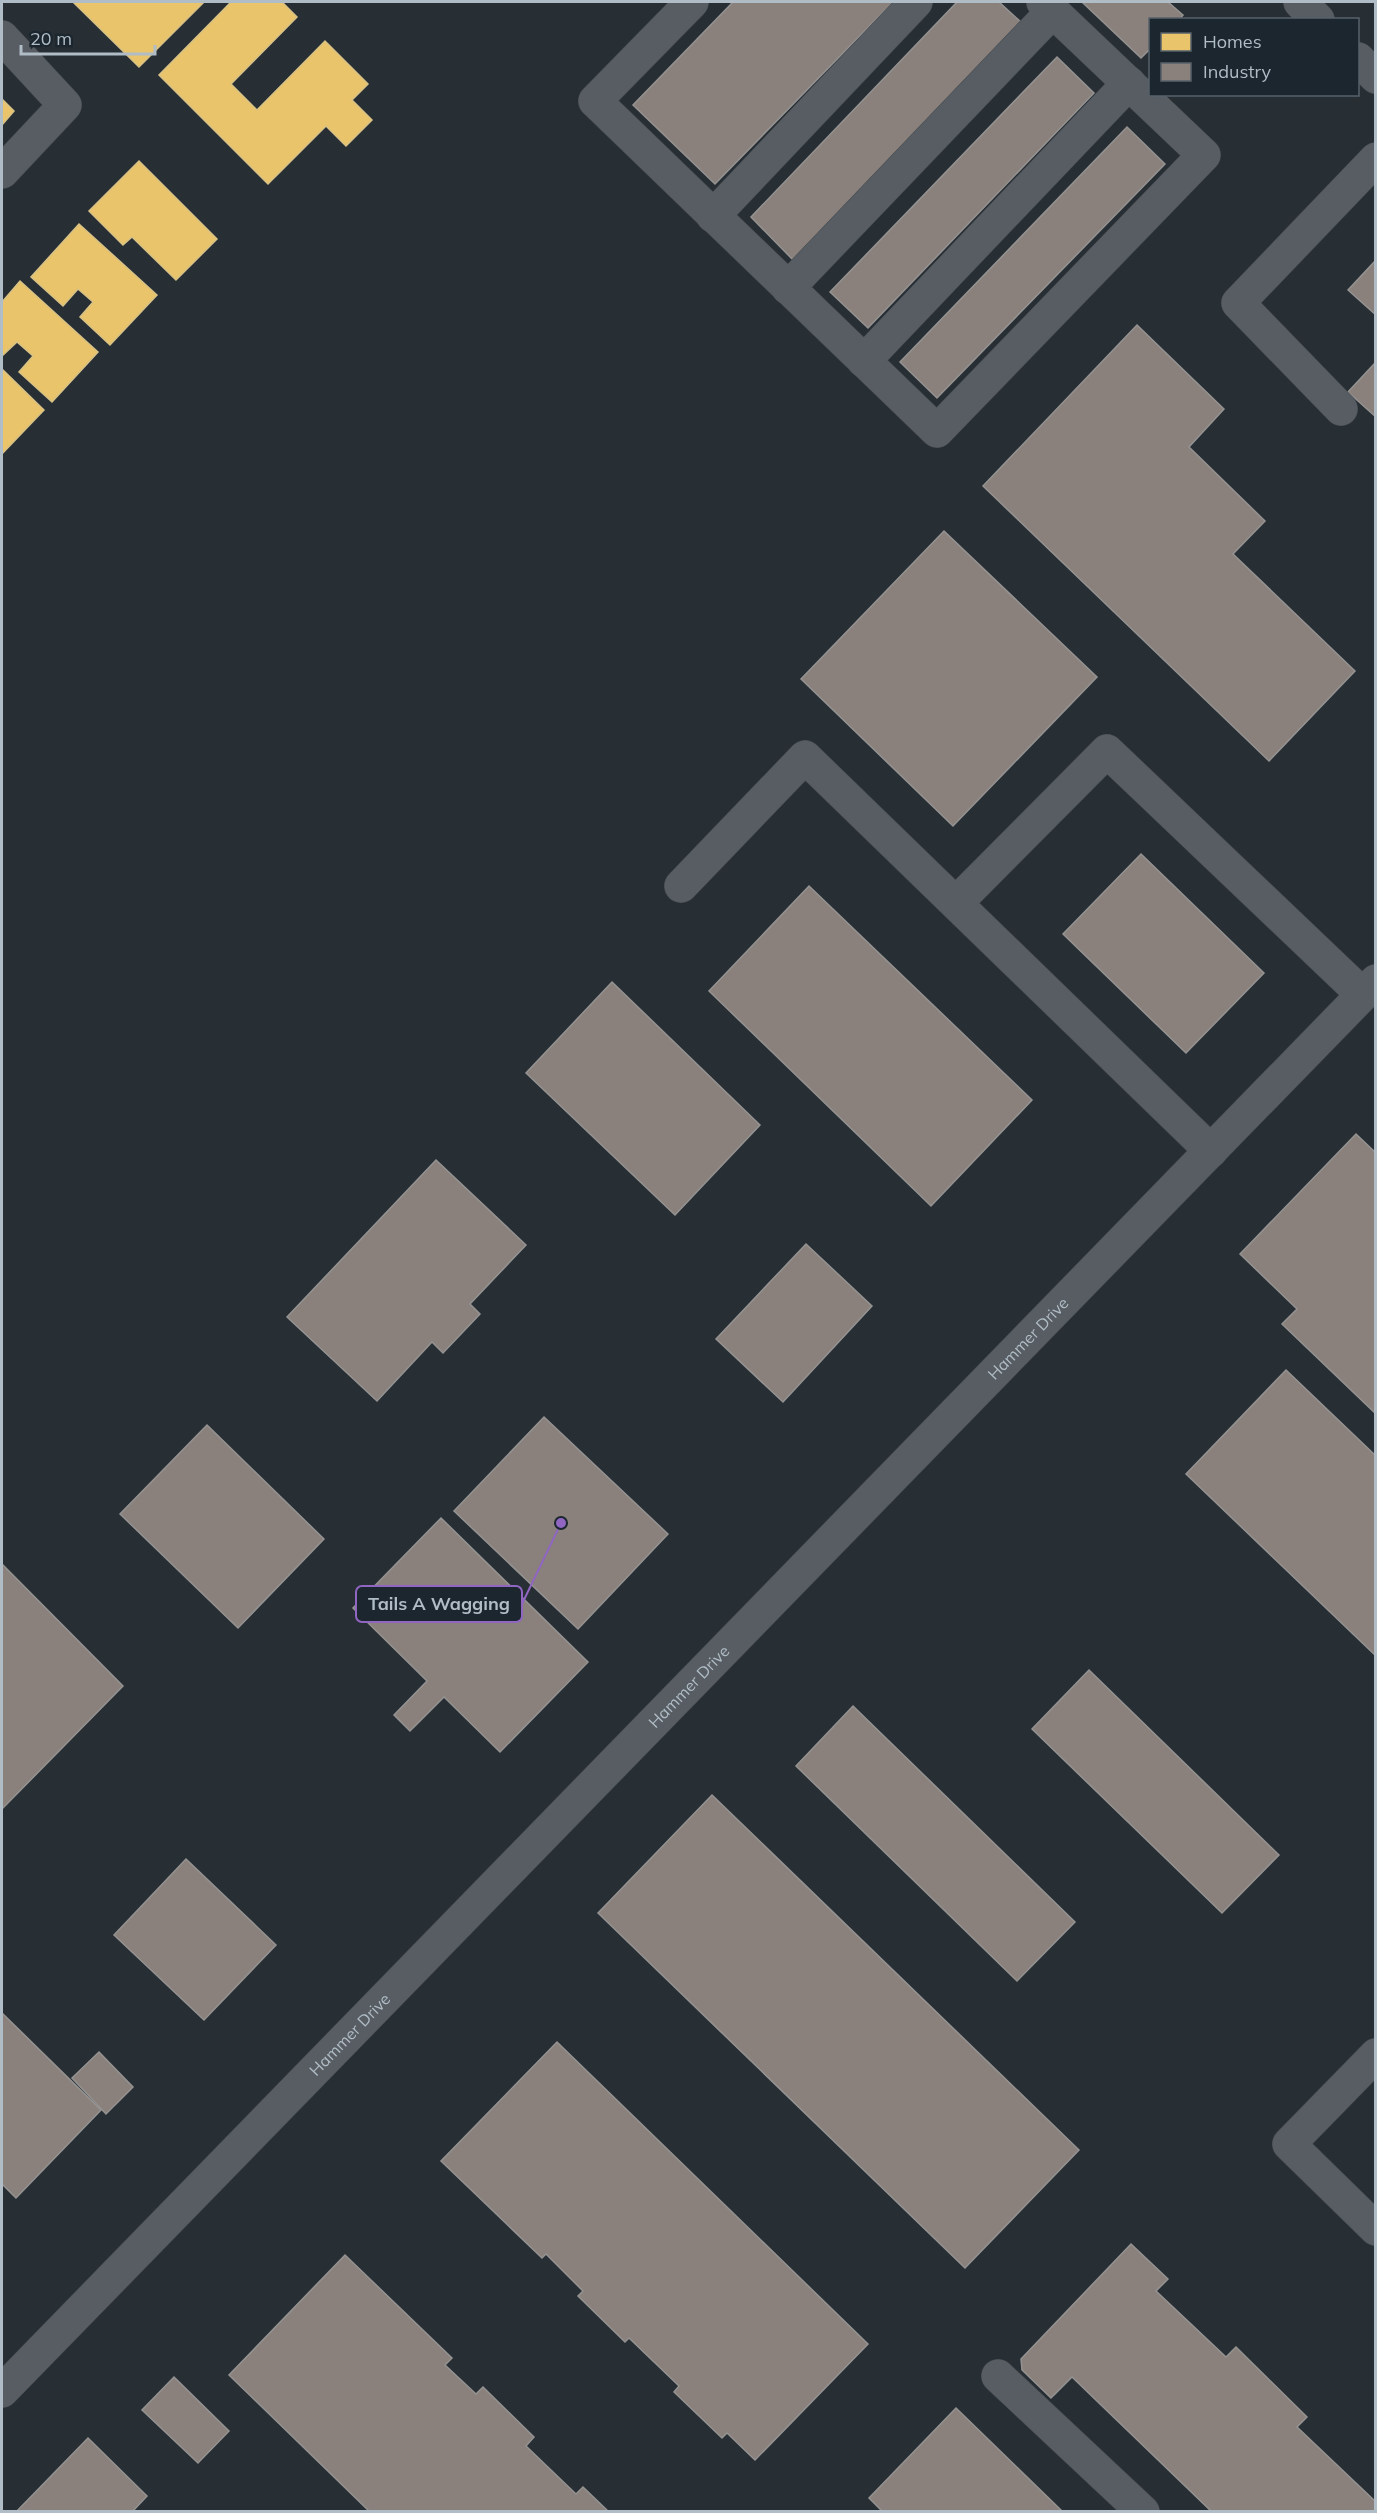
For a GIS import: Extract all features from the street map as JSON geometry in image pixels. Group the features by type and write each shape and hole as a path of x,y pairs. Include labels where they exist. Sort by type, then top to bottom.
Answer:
{"street":[{"path":"692,2 595,101 713,216 864,361 937,430 1204,155 1048,6 788,288"},
{"path":"713,216 916,2"},
{"path":"1300,2 1316,18"},
{"path":"2,36 65,105 2,172"},
{"path":"1359,60 1376,77"},
{"path":"864,361 1129,83"},
{"path":"1341,409 1238,303 1376,159"},
{"path":"956,903 1107,751 1369,987"},
{"path":"681,886 805,757 1211,1151"},
{"name":"Hammer Drive","path":"2,2391 1369,987"},
{"path":"1376,2055 1289,2144 1376,2229"},
{"path":"998,2376 1143,2511"}],"building: Homes":[{"path":"73,2 204,2 139,67"},
{"path":"231,2 282,2 297,17 231,84 257,110 325,41 368,84 352,100 372,120 346,146 326,126 268,184 159,75"},
{"path":"2,99 14,111 2,125"},
{"path":"139,161 217,239 176,280 132,237 123,245 89,211"},
{"path":"79,224 157,295 110,345 80,317 93,302 78,289 63,306 31,277"},
{"path":"20,281 98,352 52,402 19,372 33,356 17,342 2,356 2,302"},
{"path":"2,369 44,410 2,454"}],"building: Industry":[{"path":"733,2 893,2 715,184 633,105"},
{"path":"957,2 999,2 1023,24 794,261 751,217"},
{"path":"1082,2 1168,2 1183,15 1181,18 1149,18 1149,50 1141,58"},
{"path":"1057,57 1094,93 868,328 830,292"},
{"path":"1127,127 1165,164 937,398 900,362"},
{"path":"1376,260 1376,315 1348,290"},
{"path":"1137,325 1224,409 1189,447 1265,521 1233,554 1355,671 1269,761 983,486"},
{"path":"1376,362 1376,417 1348,392"},
{"path":"944,531 1097,677 953,826 801,679"},
{"path":"1141,854 1264,973 1186,1053 1063,934"},
{"path":"809,886 1032,1100 931,1206 709,991"},
{"path":"612,982 760,1125 675,1215 526,1073"},
{"path":"1356,1134 1376,1153 1376,1414 1282,1324 1297,1309 1240,1254"},
{"path":"436,1160 526,1245 470,1304 480,1314 443,1353 432,1342 377,1401 287,1317"},
{"path":"806,1244 872,1306 783,1402 716,1339"},
{"path":"1286,1370 1376,1456 1376,1656 1186,1474"},
{"path":"544,1417 668,1534 578,1629 454,1511"},
{"path":"207,1425 324,1539 238,1628 120,1514"},
{"path":"441,1518 588,1662 500,1752 444,1697 410,1731 394,1715 427,1681 353,1608"},
{"path":"2,1564 123,1686 2,1809"},
{"path":"1089,1670 1279,1855 1222,1913 1032,1729"},
{"path":"853,1706 1075,1922 1017,1981 796,1766"},
{"path":"712,1795 1079,2150 965,2268 598,1913"},
{"path":"186,1859 276,1945 204,2020 114,1935"},
{"path":"2,2013 101,2110 16,2198 2,2184"},
{"path":"557,2042 868,2344 755,2460 727,2433 722,2438 674,2392 679,2386 629,2338 625,2342 578,2296 583,2291 546,2254 542,2258 441,2161"},
{"path":"99,2052 133,2087 106,2114 72,2078"},
{"path":"1131,2244 1168,2279 1156,2291 1226,2357 1236,2347 1307,2417 1297,2427 1376,2502 1376,2512 1212,2512 1072,2377 1051,2398 1022,2370 1021,2359"},
{"path":"345,2255 452,2358 445,2365 476,2394 483,2387 534,2437 526,2446 576,2494 583,2487 609,2512 370,2512 229,2375"},
{"path":"174,2377 229,2431 198,2463 142,2410"},
{"path":"956,2408 1063,2512 883,2512 869,2498"},
{"path":"88,2438 147,2496 132,2512 16,2512"}],"place":[{"name":"Tails A Wagging","path":"561,1523"}]}
